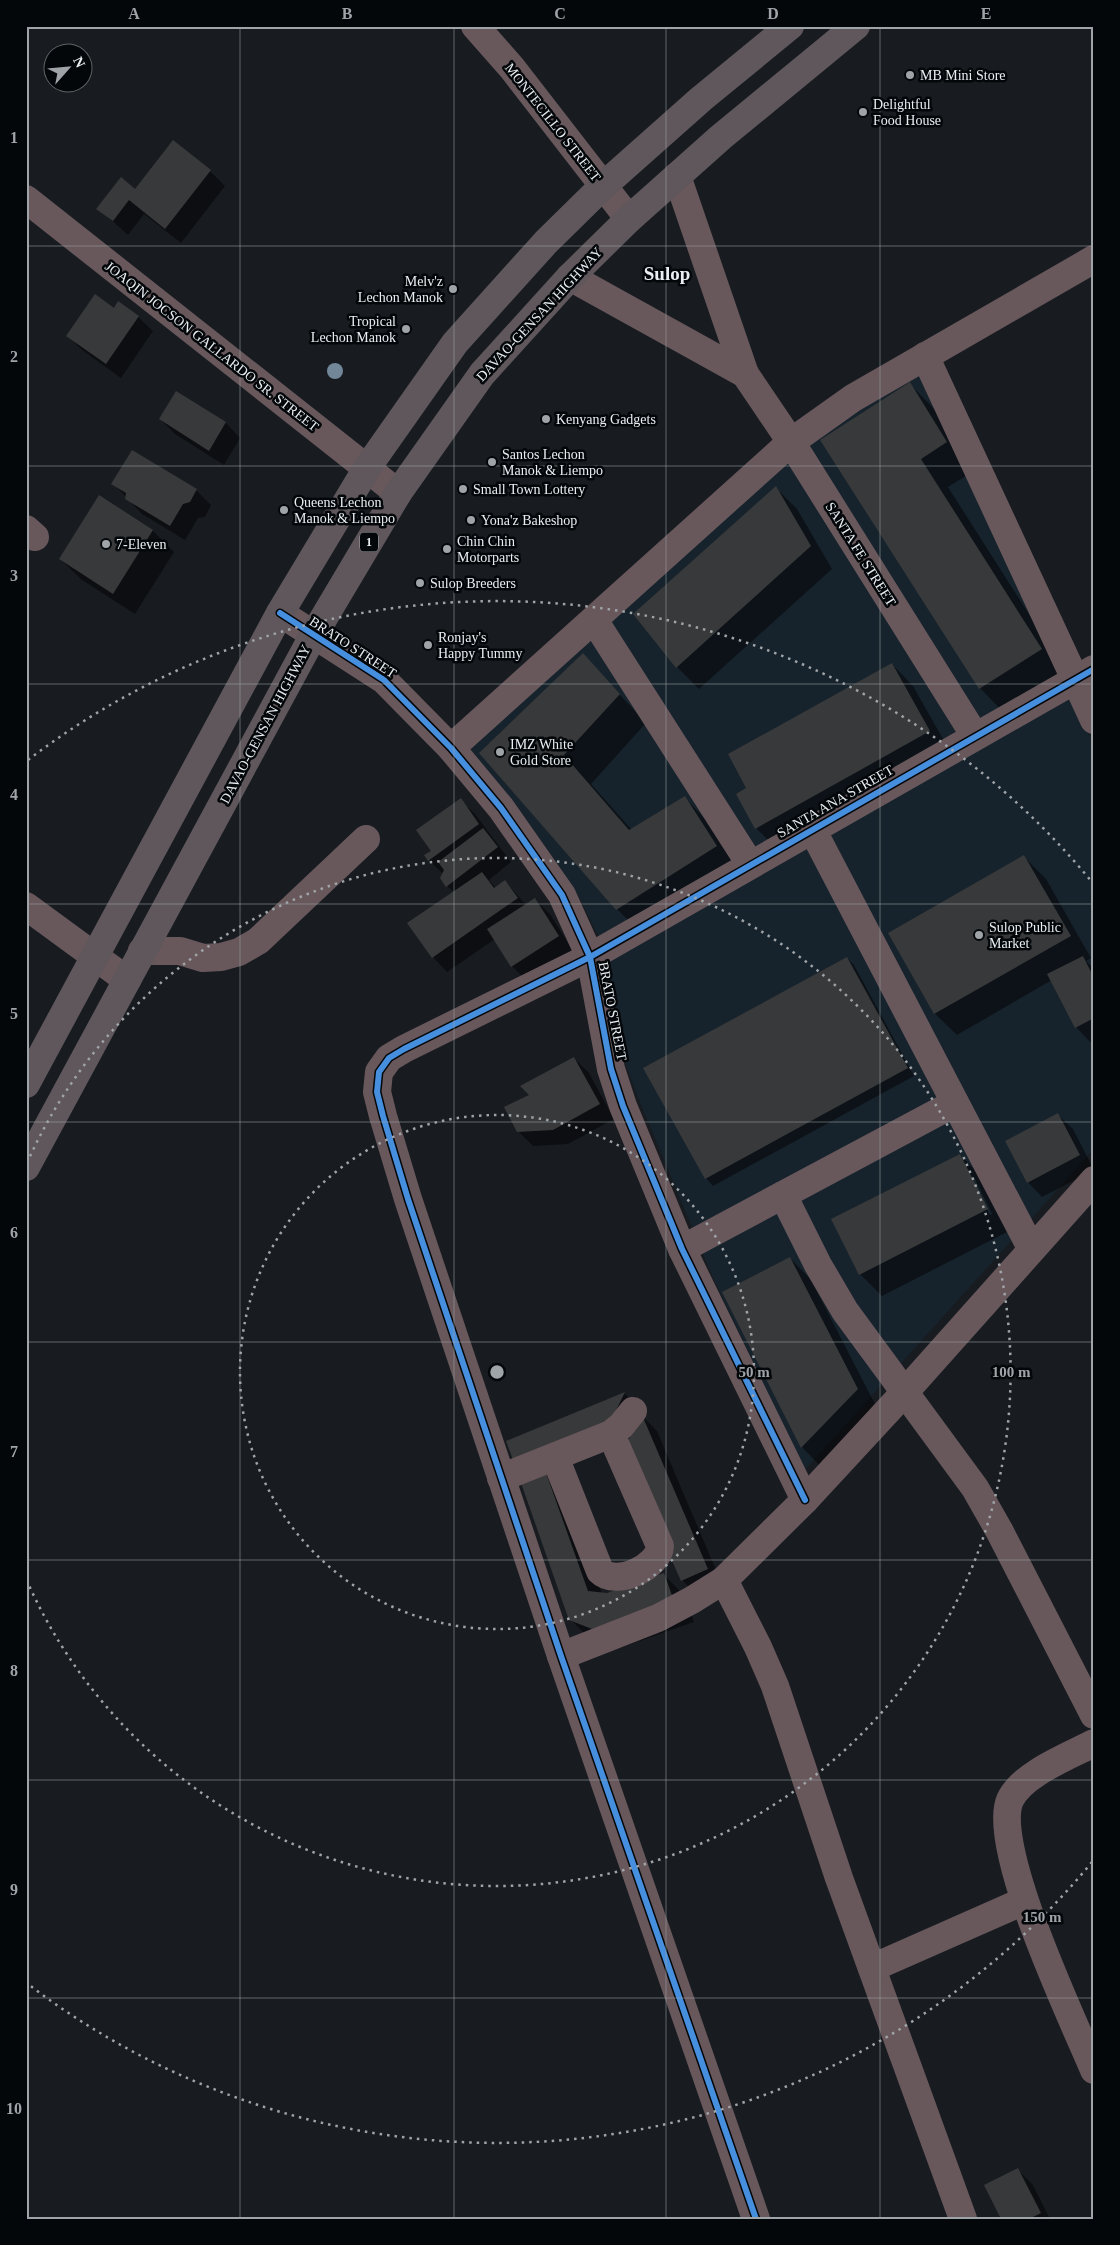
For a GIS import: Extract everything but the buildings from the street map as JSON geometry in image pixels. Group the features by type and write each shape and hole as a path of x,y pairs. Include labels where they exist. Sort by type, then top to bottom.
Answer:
{"highway":[{"path":"26,1084 280,614 367,468 455,343 546,242 603,186 702,99 790,26"},
{"name":"DAVAO-GENSAN HIGHWAY","path":"26,1167 313,636 398,493 482,374 570,277 629,219 720,138 856,26"}],"street":[{"name":"MONTECILLO STREET","path":"475,26 512,68 629,219"},
{"name":"SANTA FE STREET","path":"677,176 745,374 791,442 974,736"},
{"name":"JOAQIN JOCSON GALLARDO SR. STREET","path":"26,199 398,493"},
{"path":"451,748 791,442 853,398 1094,259"},
{"name":"SANTA FE STREET","path":"570,277 745,374"},
{"path":"925,356 1084,674 1094,720"},
{"name":"BRATO STREET","path":"280,614 384,680 451,748 501,808 562,894 590,957 611,1069 623,1106 682,1249 805,1500"},
{"path":"594,620 750,864"},
{"name":"SANTA ANA STREET","path":"756,2219 501,1478 383,1116 377,1092 379,1072 389,1058 404,1048 590,957 1084,674"},
{"path":"812,829 1031,1248"},
{"path":"142,951 180,951 202,958 221,957 239,952 258,941 366,839"},
{"path":"26,906 127,980"},
{"path":"682,1249 955,1103"},
{"path":"561,1656 658,1618 724,1580 805,1500 904,1393 1031,1248 1094,1180"},
{"path":"784,1195 818,1265 845,1311 975,1488 1000,1532 1094,1715"},
{"path":"501,1478 611,1434 621,1426 633,1411"},
{"path":"555,1457 600,1571 616,1578 647,1567 658,1556 660,1543 611,1434"},
{"path":"724,1580 758,1647 774,1686 839,1878 963,2219"},
{"path":"1094,1742 1032,1776 1020,1786 1010,1800 1007,1813 1009,1839 1024,1901 1094,2070"},
{"path":"872,1968 1024,1901"}],"shaded area":[{"path":"919,372 1094,745 1094,1149 805,1470 714,1280 638,1097 626,1065 604,948 576,891 514,803 469,751 770,469 808,441"}],"cycle path":[{"path":"280,613 384,680 451,748 501,808 562,895 590,957 611,1069 623,1106 682,1249 805,1500"},
{"path":"756,2219 561,1656 408,1199 377,1092 379,1072 389,1058 404,1049 590,957 1094,669"}],"place":[{"name":"MB Mini Store","path":"910,75"},
{"name":"Delightful Food House","path":"863,112"},
{"name":"Melv'z Lechon Manok","path":"453,289"},
{"name":"Tropical Lechon Manok","path":"406,329"},
{"name":"Kenyang Gadgets","path":"546,419"},
{"name":"Santos Lechon Manok & Liempo","path":"492,462"},
{"name":"Small Town Lottery","path":"463,489"},
{"name":"Queens Lechon Manok & Liempo","path":"284,510"},
{"name":"Yona'z Bakeshop","path":"471,520"},
{"name":"7-Eleven","path":"106,544"},
{"name":"Chin Chin Motorparts","path":"447,549"},
{"name":"Sulop Breeders","path":"420,583"},
{"name":"Ronjay's Happy Tummy","path":"428,645"},
{"name":"IMZ White Gold Store","path":"500,752"},
{"name":"Sulop Public Market","path":"979,935"}],"district":[{"name":"Sulop","path":"667,273"}]}
